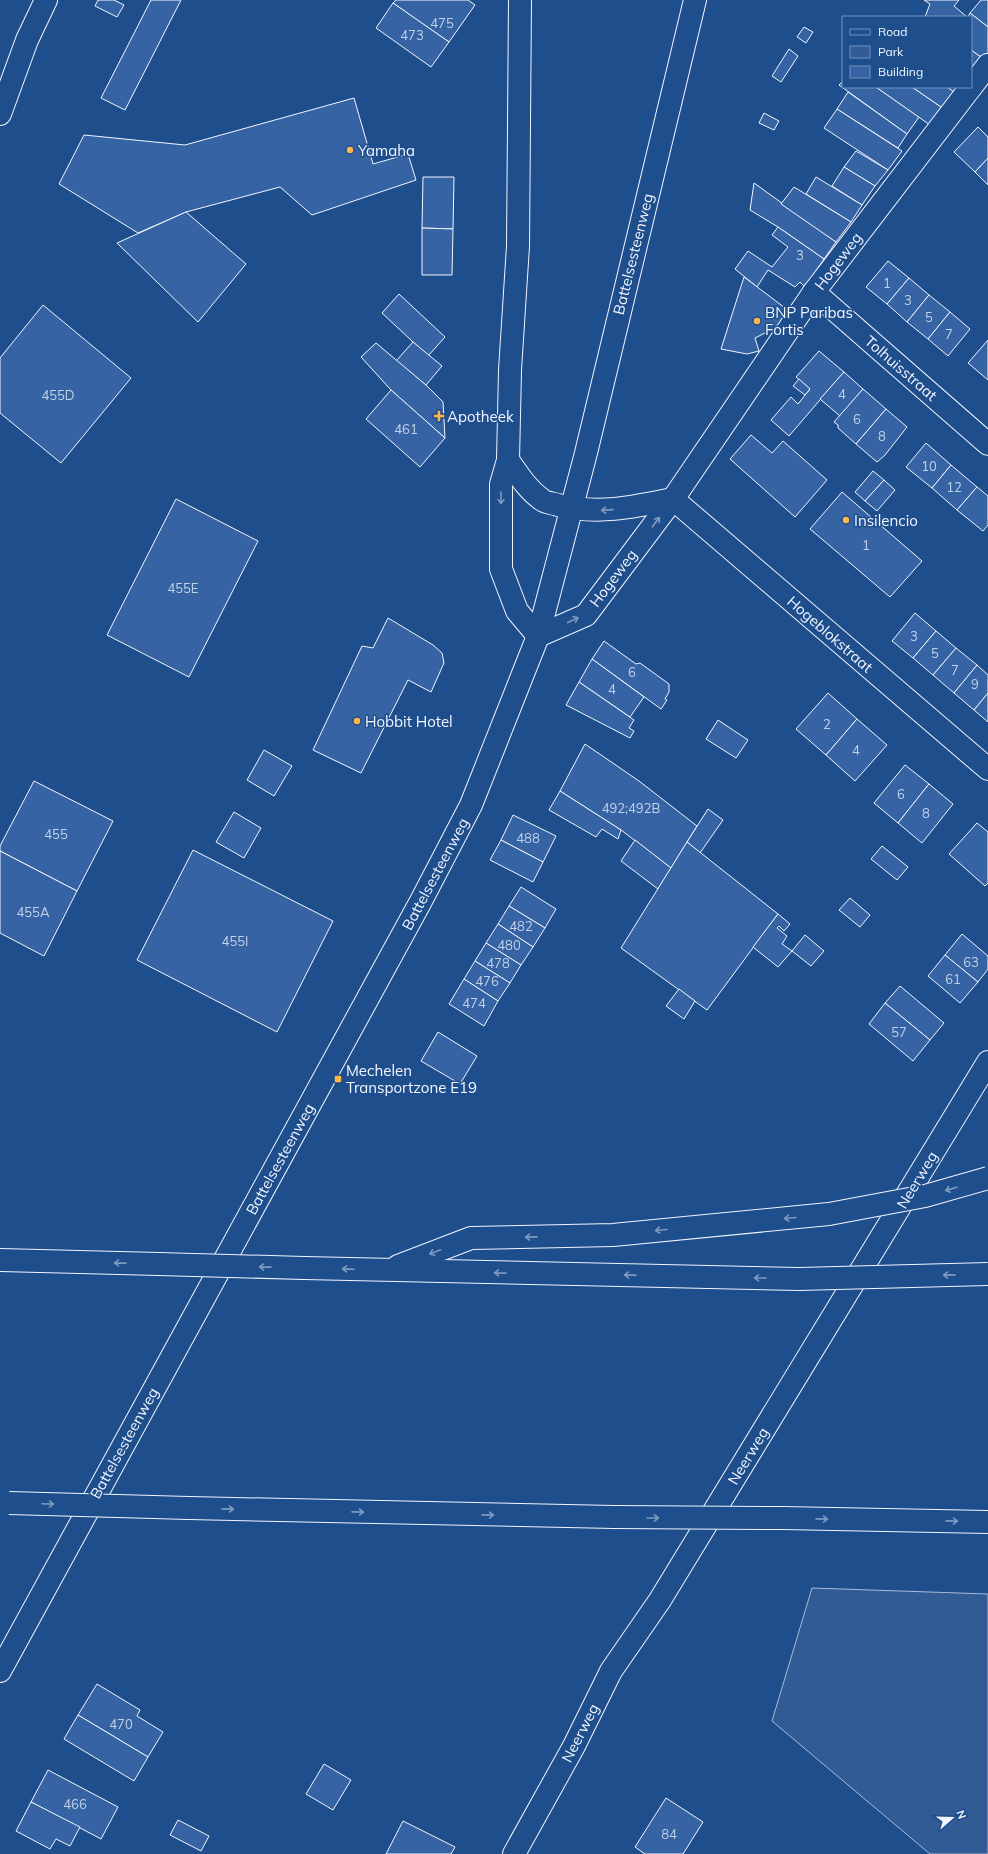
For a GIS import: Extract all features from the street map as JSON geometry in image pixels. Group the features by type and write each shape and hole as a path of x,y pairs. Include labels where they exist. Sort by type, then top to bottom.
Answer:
{"main road":[{"path":"0,114 25,47 46,0"},
{"path":"520,0 518,246 510,370 508,460 501,484 501,569 517,611 538,636"},
{"name":"Battelsesteenweg","path":"0,1671 422,901 471,805 538,636 586,453 695,0"},
{"name":"Hogeweg","path":"538,636 586,614 673,499 814,292 980,79"},
{"name":"Tolhuisstraat","path":"814,292 988,444"},
{"path":"508,460 528,488 542,501 571,508 595,510 625,508 673,499"},
{"name":"Hogeblokstraat","path":"673,499 988,769"},
{"name":"Neerweg","path":"514,1854 574,1746 611,1672 660,1600 988,1062"},
{"path":"387,1270 471,1238 613,1235 829,1214 925,1196 988,1178"},
{"path":"0,1260 798,1279 988,1274"},
{"path":"4,1502 189,1508 614,1517 783,1518 988,1522"}],"green space":[{"path":"812,1588 988,1594 988,1854 930,1854 772,1721"}],"building":[{"path":"98,0 114,0 124,5 117,17 95,6"},
{"path":"151,0 181,0 125,110 101,98"},
{"path":"396,0 468,0 475,5 449,42 393,3"},
{"path":"924,0 959,0 954,6 966,16 925,16 930,4"},
{"path":"981,0 988,0 988,27 970,13"},
{"path":"393,3 449,42 431,67 376,28"},
{"path":"970,13 988,27 988,56 985,60 972,51 972,16 968,16"},
{"path":"804,27 813,32 806,43 797,37"},
{"path":"789,49 798,56 781,82 772,76"},
{"path":"972,51 985,60 972,75"},
{"path":"843,88 877,88 919,117 907,134"},
{"path":"877,88 913,88 944,109 930,125"},
{"path":"913,88 948,88 957,94 944,109"},
{"path":"848,92 907,134 898,148 837,109"},
{"path":"354,98 373,164 408,154 416,180 312,215 280,187 186,212 138,233 59,184 84,135 185,145"},
{"path":"837,109 902,151 888,170 824,128"},
{"path":"764,113 779,121 774,130 759,123"},
{"path":"978,127 988,137 988,158 975,172 954,152"},
{"path":"856,151 888,170 875,186 844,167"},
{"path":"988,158 988,185 975,172"},
{"path":"844,167 875,186 862,205 832,186"},
{"path":"423,177 454,177 453,229 422,228"},
{"path":"816,177 862,205 851,222 806,194"},
{"path":"754,183 836,242 824,259 778,227 750,210"},
{"path":"794,187 851,222 836,242 781,204"},
{"path":"186,212 246,264 198,322 117,243"},
{"path":"778,227 824,259 805,287 800,282 795,287 768,270 757,287 735,269 748,251 772,267 788,247 772,235"},
{"path":"422,228 453,229 452,275 422,275"},
{"path":"888,261 909,278 887,304 866,287"},
{"name":"BNP Paribas Fortis","path":"744,277 793,314 775,328 755,338 759,351 747,354 721,349"},
{"path":"909,278 929,295 907,322 887,304"},
{"path":"399,294 445,337 428,356 382,313"},
{"path":"929,295 950,312 928,339 907,322"},
{"path":"43,305 131,378 61,463 0,413 0,358"},
{"path":"950,312 970,329 948,356 928,339"},
{"path":"988,340 988,380 968,363"},
{"path":"413,342 442,366 426,385 396,361"},
{"path":"376,343 426,385 443,402 445,438 391,390 361,357"},
{"path":"819,351 844,372 789,436 771,420 791,397 798,404 810,389 796,377"},
{"path":"844,372 863,389 840,416 820,399"},
{"path":"799,379 810,389 805,395 793,386"},
{"path":"863,389 886,409 856,444 838,428 838,425 834,422"},
{"path":"391,390 445,438 420,467 366,419"},
{"path":"886,409 907,427 885,455 877,462 856,444"},
{"path":"751,435 772,453 783,441 827,480 795,517 730,459"},
{"path":"926,443 951,465 932,488 906,467"},
{"path":"951,465 977,487 957,510 932,488"},
{"path":"873,471 884,480 865,501 855,492"},
{"path":"884,480 895,490 877,511 865,501"},
{"path":"977,487 988,496 988,525 983,531 957,510"},
{"path":"842,492 922,561 890,597 810,529"},
{"path":"176,499 258,541 189,677 107,635"},
{"path":"915,613 936,631 913,658 892,641"},
{"name":"Hobbit Hotel","path":"388,618 433,645 442,653 444,663 431,692 408,680 361,773 313,750 362,646 373,648"},
{"path":"936,631 956,648 933,675 913,658"},
{"path":"604,641 636,664 640,663 669,684 669,692 665,699 667,700 661,709 592,659"},
{"path":"956,648 977,665 954,693 933,675"},
{"path":"592,659 644,697 630,717 579,682"},
{"path":"977,665 988,675 988,693 974,710 954,693"},
{"path":"579,682 634,720 629,728 634,731 630,738 566,705"},
{"path":"828,693 857,719 826,755 796,729"},
{"path":"988,693 988,722 974,710"},
{"path":"857,719 887,745 855,781 826,755"},
{"path":"718,720 748,740 736,758 706,739"},
{"path":"585,744 639,781 697,826 671,868 621,830 560,791"},
{"path":"264,750 292,766 274,796 247,780"},
{"path":"905,765 929,784 898,823 874,803"},
{"path":"34,781 113,821 77,891 0,851 0,846"},
{"path":"929,784 953,804 922,843 898,823"},
{"path":"560,791 621,830 618,839 602,829 596,837 549,810"},
{"path":"708,809 723,820 700,853 687,842"},
{"path":"234,812 261,828 244,858 216,842"},
{"path":"513,815 556,836 543,862 501,840"},
{"path":"977,823 988,832 988,883 985,886 949,854"},
{"path":"501,840 543,862 533,882 490,860"},
{"path":"635,840 671,868 658,889 621,861"},
{"path":"687,842 778,914 707,1010 621,948"},
{"path":"882,846 908,867 897,880 871,859"},
{"path":"193,850 333,921 277,1032 137,960"},
{"path":"0,851 77,891 44,956 0,933"},
{"path":"521,887 556,909 545,928 509,906"},
{"path":"850,898 870,915 860,927 839,910"},
{"path":"509,906 545,928 533,947 498,924"},
{"path":"778,914 790,924 784,931 779,926 777,928 787,936 782,944 792,951 778,967 753,947"},
{"path":"498,924 533,947 521,965 486,943"},
{"path":"962,934 988,956 988,969 978,982 945,955"},
{"path":"805,935 824,951 811,966 792,951"},
{"path":"486,943 521,965 510,983 475,961"},
{"path":"945,955 978,982 960,1003 928,976"},
{"path":"475,961 510,983 498,1001 464,979"},
{"path":"464,979 498,1001 484,1026 449,1004"},
{"path":"900,986 944,1023 930,1040 885,1003"},
{"path":"679,989 695,1001 684,1019 666,1006"},
{"path":"885,1003 930,1040 913,1061 869,1024"},
{"path":"438,1032 477,1056 460,1084 421,1061"},
{"path":"97,1684 140,1710 137,1716 163,1732 148,1757 78,1715"},
{"path":"78,1715 148,1757 134,1781 64,1739"},
{"path":"324,1764 351,1780 333,1810 306,1794"},
{"path":"48,1770 118,1807 101,1839 31,1802"},
{"path":"666,1798 703,1822 683,1854 645,1854 635,1847"},
{"path":"31,1802 80,1827 70,1846 56,1839 50,1849 16,1831"},
{"path":"178,1820 209,1836 201,1851 170,1835"},
{"path":"403,1821 455,1847 451,1854 386,1854"}],"place":[{"name":"Yamaha","path":"350,150"},
{"name":"BNP Paribas Fortis","path":"757,321"},
{"name":"Apotheek","path":"439,416"},
{"name":"Insilencio","path":"846,520"},
{"name":"Hobbit Hotel","path":"357,721"},
{"name":"Mechelen Transportzone E19","path":"338,1079"}]}
